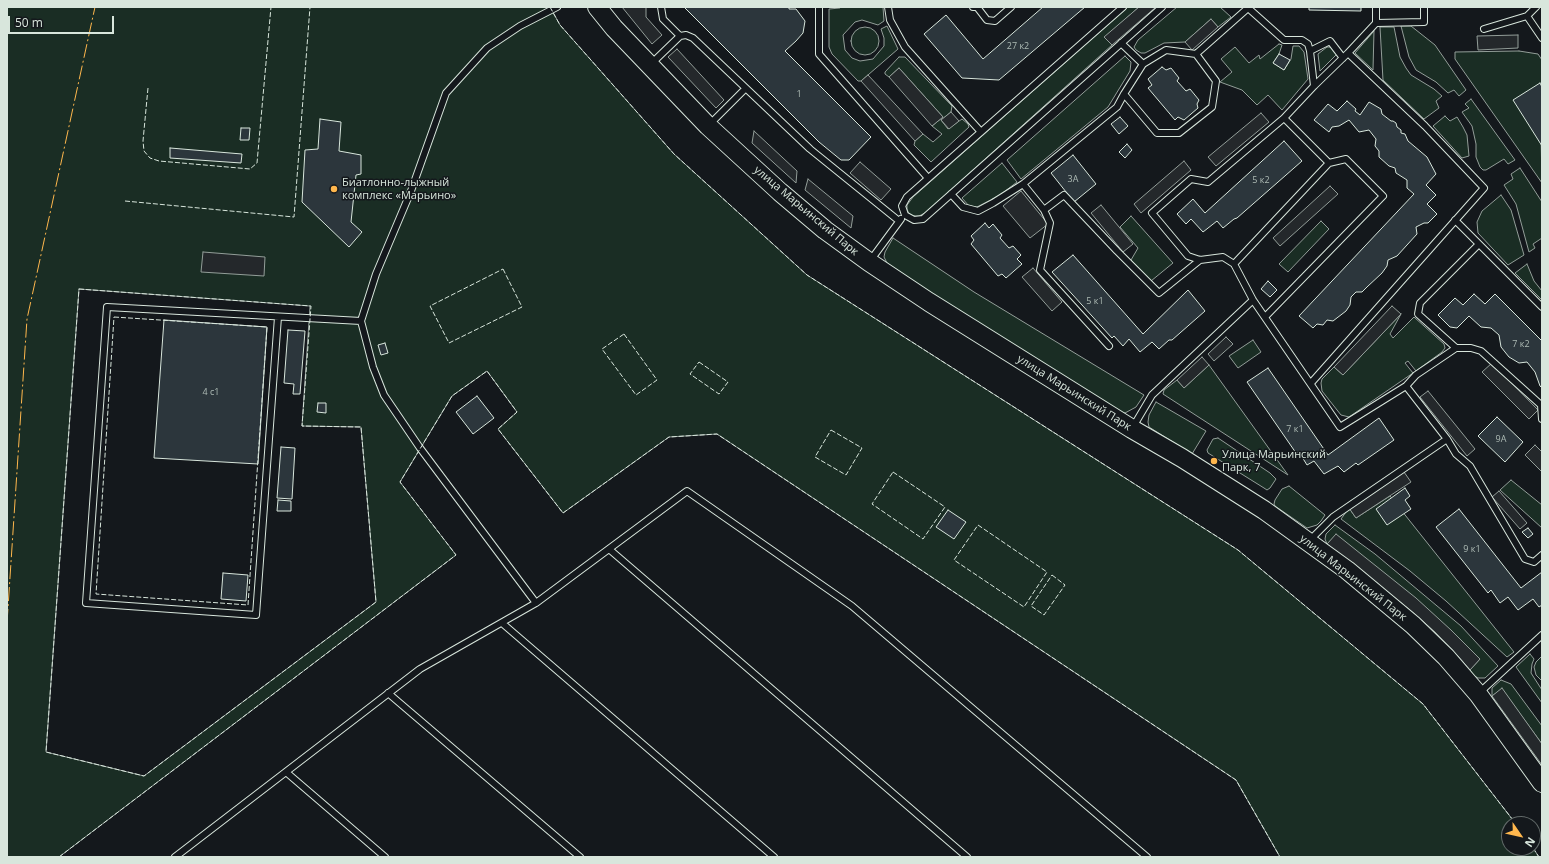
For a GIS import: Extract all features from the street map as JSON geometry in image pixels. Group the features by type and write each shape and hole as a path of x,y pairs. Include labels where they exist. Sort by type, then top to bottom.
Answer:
{"main road":[{"name":"улица Марьинский Парк","path":"597,7 649,66 708,126 825,230 869,262 929,302 1264,510 1347,570 1413,624 1446,657 1478,694 1542,783"}],"lane":[{"path":"536,603 420,448 384,395 373,367 361,321 376,274 411,191 446,93 487,48 520,26 557,7"},
{"path":"661,7 663,19 680,36"},
{"path":"819,7 818,54 928,178"},
{"path":"888,7 890,20 906,47 981,132"},
{"path":"973,7 977,8 987,20 995,21 1011,7"},
{"path":"904,215 902,206 907,197 1123,7"},
{"path":"904,215 914,220 923,219 1162,7"},
{"path":"1376,7 1376,23 1284,118 1208,182 1191,179 1152,213 1188,256 1200,260 1223,257 1234,264 1253,300 1340,427 1406,386 1416,375 1456,348 1471,348 1481,351 1541,405 1542,419"},
{"path":"1376,23 1424,22 1424,7"},
{"path":"1484,29 1527,16 1536,7"},
{"path":"1196,54 1247,8 1284,40 1302,40 1308,44 1314,86"},
{"path":"1527,16 1542,38"},
{"path":"649,66 680,36 686,35 693,38 745,89 810,149 899,221"},
{"path":"1310,51 1330,41 1425,126 1484,188 1311,383"},
{"path":"1121,43 1143,64"},
{"path":"951,194 963,207 978,211 1024,184 1117,107 1124,94 1143,64 1166,50 1196,54 1216,81 1212,107 1179,133 1158,132 1124,94"},
{"path":"708,126 745,89"},
{"path":"1284,118 1329,163"},
{"path":"1234,264 1329,163 1346,159 1383,196 1265,317"},
{"path":"1024,184 1044,210 1050,223 1040,270 1110,346"},
{"path":"1044,210 1064,195 1117,251 1160,293 1200,260"},
{"path":"869,262 904,215"},
{"path":"1455,220 1542,308"},
{"path":"1456,348 1418,314 1420,303 1479,244"},
{"path":"1132,429 1152,395 1253,300"},
{"path":"278,317 256,615 86,603 107,307 361,321"},
{"path":"1406,386 1447,439 1456,454 1470,466 1525,559 1534,562 1542,555"},
{"path":"1309,542 1333,517 1447,439"},
{"path":"175,857 420,669 536,603 687,491 852,606 1147,857"},
{"path":"609,549 967,857"},
{"path":"502,623 774,857"},
{"path":"1478,694 1542,635"},
{"path":"388,693 580,857"},
{"path":"286,772 385,857"},
{"path":"182,852 188,857"}],"green space":[{"path":"7,7 550,7 560,25 674,154 807,275 1238,550 1423,704 1510,816 1501,816 1501,856 1539,857 1280,857 1236,780 717,434 669,437 563,513 498,429 517,412 487,371 452,396 400,482 456,555 59,857 7,857","holes":["79,289 310,306 302,426 361,427 376,602 144,776 46,752"]},
{"path":"840,7 883,7 884,21 878,25 862,20 855,22 843,35 845,50 852,58 860,61 873,59 884,46 884,38 881,29 887,26 898,49 861,81 858,81 832,54 829,47 829,9"},
{"path":"1128,7 1139,7 1105,37 1112,45 925,213 919,216 909,214 907,205 913,197"},
{"path":"1177,7 1220,7 1231,17 1218,27 1211,19 1185,42 1164,43 1145,53 1141,53 1136,50 1134,47 1138,40"},
{"path":"1401,26 1411,26 1435,45 1466,90 1459,96 1454,90 1448,93 1436,82 1416,70 1409,57"},
{"path":"865,27 875,31 879,41 875,51 865,55 855,51 851,41 855,31"},
{"path":"1380,27 1394,27 1400,57 1406,68 1411,75 1434,89 1442,96 1436,101 1439,108 1424,119 1383,80"},
{"path":"1374,31 1373,70 1355,53"},
{"path":"1279,44 1282,45 1279,54 1273,63 1284,70 1291,59 1293,46 1299,46 1304,52 1308,79 1282,110 1268,95 1257,105 1242,90 1220,82 1232,72 1221,59 1235,47 1249,63 1259,55 1260,59"},
{"path":"1327,47 1331,47 1337,54 1320,71 1318,54"},
{"path":"1519,51 1538,54 1542,60 1542,87 1540,84 1542,183 1455,59 1455,52"},
{"path":"1125,56 1131,62 1130,71 1108,107 1021,179 1007,160"},
{"path":"899,57 905,57 952,106 951,112 941,120 948,129 962,119 968,124 969,127 931,162 914,145 915,141 923,134 933,142 942,134 932,126 943,117 899,68 889,77 885,74 885,72"},
{"path":"1471,99 1515,160 1508,164 1504,159 1486,170 1483,170 1480,167 1476,157 1476,144 1472,126 1462,112 1469,108 1465,104"},
{"path":"1445,116 1450,121 1457,117 1463,127 1467,135 1469,156 1462,158 1433,126"},
{"path":"1002,163 1017,182 1000,195 977,207 969,206 962,198"},
{"path":"1520,168 1542,202 1542,238 1533,244 1535,248 1529,252 1516,204 1504,185 1513,179 1511,174"},
{"path":"1501,195 1511,210 1524,255 1508,265 1478,233 1477,222 1482,211"},
{"path":"1131,216 1173,263 1151,281 1131,260 1138,248 1120,227"},
{"path":"1321,221 1329,229 1288,272 1279,264"},
{"path":"893,238 974,292 1144,395 1136,407 1125,413 1118,412 1011,347 887,263 884,257 885,252"},
{"path":"1527,264 1534,281 1542,291 1542,300 1515,273"},
{"path":"1401,314 1390,334 1393,338 1414,317 1444,344 1445,348 1442,352 1416,371 1408,361 1405,363 1413,373 1349,417 1341,415 1322,391 1322,379 1334,367 1343,375"},
{"path":"1253,340 1261,352 1238,368 1229,356"},
{"path":"1209,365 1288,475 1163,394 1164,390 1177,380 1184,388"},
{"path":"1156,402 1206,431 1192,454 1149,427 1149,415"},
{"path":"1218,438 1270,473 1276,479 1270,488 1267,490 1208,453 1207,450 1213,439"},
{"path":"1511,480 1542,505 1542,528 1500,490"},
{"path":"1289,486 1325,515 1317,525 1307,528 1275,506 1275,500 1282,489"},
{"path":"1390,496 1514,652 1507,657 1446,601 1410,571 1341,519 1349,508 1356,518"},
{"path":"1335,525 1375,554 1461,626 1498,666 1485,678 1478,678 1473,675 1470,670 1480,659 1336,535 1327,544 1325,539 1326,534"},
{"path":"1530,654 1534,659 1531,673 1542,690 1542,703 1516,667"},
{"path":"1542,656 1542,681 1536,675 1534,667 1536,662"},
{"path":"1501,680 1511,684 1542,726 1542,744 1502,689 1492,696 1492,688"}],"shaded area":[{"path":"622,7 646,7 646,17 662,35 652,44"},
{"path":"1139,7 1156,7 1112,45 1104,37"},
{"path":"1211,19 1218,27 1192,50 1185,42"},
{"path":"1518,35 1518,48 1478,50 1477,36"},
{"path":"677,49 724,100 716,108 668,57"},
{"path":"899,68 943,117 932,126 889,77"},
{"path":"868,75 923,134 915,141 861,81"},
{"path":"951,112 959,121 949,129 941,120"},
{"path":"1261,113 1269,122 1216,166 1208,157"},
{"path":"754,131 797,171 796,183 752,143"},
{"path":"1184,161 1191,170 1141,213 1134,204"},
{"path":"860,162 891,189 881,200 850,173"},
{"path":"808,179 853,216 851,228 805,190"},
{"path":"1330,186 1338,194 1280,246 1273,238"},
{"path":"1021,191 1048,224 1030,238 1003,206"},
{"path":"1101,205 1133,244 1123,252 1091,213"},
{"path":"203,252 265,257 264,276 201,272"},
{"path":"1033,268 1062,302 1052,311 1022,277"},
{"path":"1392,306 1401,314 1343,375 1334,367"},
{"path":"1226,337 1233,344 1214,361 1208,354"},
{"path":"1202,357 1209,365 1184,388 1177,380"},
{"path":"1492,363 1538,410 1529,419 1482,372"},
{"path":"1428,391 1475,449 1467,456 1420,397"},
{"path":"1535,445 1542,452 1542,472 1525,455"},
{"path":"1404,472 1411,482 1356,518 1349,508"},
{"path":"1499,491 1527,523 1520,529 1492,497"},
{"path":"1336,534 1416,598 1480,659 1470,670 1435,632 1410,610 1327,544"},
{"path":"1502,688 1542,744 1542,765 1492,696"}],"building":[{"path":"684,7 789,7 789,9 796,9 805,21 803,33 785,51 871,137 849,160 841,160 819,142"},
{"path":"1043,7 1085,7 999,80 962,78 924,34 946,15 983,59"},
{"path":"1309,7 1361,7 1361,11 1309,10"},
{"path":"1279,54 1290,60 1284,70 1273,63"},
{"path":"1162,67 1166,70 1171,68 1179,78 1177,81 1186,91 1190,89 1199,100 1197,104 1198,108 1184,120 1178,117 1175,120 1148,88 1152,85 1148,79"},
{"path":"1540,83 1542,87 1542,146 1513,100"},
{"path":"1347,101 1360,115 1369,102 1381,109 1382,114 1396,123 1397,127 1401,130 1401,133 1405,134 1408,141 1427,157 1436,174 1426,185 1436,195 1427,204 1437,214 1428,223 1424,223 1416,227 1417,234 1397,256 1388,260 1387,266 1382,273 1362,292 1356,292 1351,297 1350,305 1346,311 1333,321 1327,320 1323,325 1317,324 1313,328 1299,316 1414,194 1407,188 1407,180 1396,173 1395,168 1389,166 1379,157 1379,151 1375,146 1376,139 1369,130 1359,132 1349,120 1339,126 1332,127 1329,132 1314,120 1328,104 1337,111"},
{"path":"1120,117 1128,126 1119,134 1111,124"},
{"path":"320,119 341,122 339,151 361,155 361,174 356,175 351,222 362,232 349,247 302,202 305,150 318,149"},
{"path":"241,128 250,128 249,140 240,140"},
{"path":"1284,141 1302,161 1237,218 1223,228 1217,221 1203,232 1191,219 1186,224 1177,214 1193,199 1205,213"},
{"path":"1127,144 1132,150 1125,158 1119,152"},
{"path":"170,148 242,154 241,163 170,158"},
{"path":"1073,155 1096,184 1074,202 1051,173"},
{"path":"985,223 989,228 993,224 1002,235 1000,238 1009,248 1013,246 1021,255 1017,259 1022,264 1006,278 1002,274 998,276 971,244 974,240 971,236"},
{"path":"1073,255 1143,334 1188,290 1205,311 1172,340 1169,340 1159,349 1152,342 1140,352 1129,339 1123,346 1114,336 1112,338 1052,272"},
{"path":"1268,281 1277,290 1270,297 1261,289"},
{"path":"1474,294 1485,304 1495,294 1542,341 1542,388 1535,372 1527,362 1519,363 1509,357 1501,347 1499,335 1491,328 1481,327 1469,316 1457,328 1450,327 1438,315 1455,298 1463,305"},
{"path":"164,320 267,327 258,464 154,458"},
{"path":"288,330 305,331 300,394 293,394 294,384 284,383"},
{"path":"385,343 388,353 381,355 378,345"},
{"path":"1268,368 1328,455 1379,418 1394,440 1358,465 1356,463 1344,472 1338,466 1324,474 1314,461 1307,465 1299,452 1296,453 1247,382"},
{"path":"477,396 494,418 473,434 456,412"},
{"path":"318,403 326,403 326,413 317,412"},
{"path":"1497,417 1523,442 1505,462 1478,436"},
{"path":"281,447 295,448 292,499 277,498"},
{"path":"1405,488 1410,496 1405,500 1411,509 1387,525 1376,509"},
{"path":"278,500 291,501 291,511 277,511"},
{"path":"1459,509 1521,588 1542,572 1542,605 1539,607 1533,599 1518,610 1508,597 1500,603 1491,590 1488,593 1436,527"},
{"path":"948,510 966,522 954,539 936,527"},
{"path":"1528,528 1533,534 1528,538 1522,532"},
{"path":"223,573 248,575 246,601 221,599"}],"fence":[{"path":"148,88 143,141 144,151 150,158 159,161 250,169 257,163 271,7"},
{"path":"125,201 294,217 310,7"},
{"path":"550,7 560,25 674,154 807,275 1238,550 1423,704 1510,816"},
{"path":"503,269 522,307 449,343 430,306 503,269"},
{"path":"79,289 311,306 302,426 361,427 376,602 144,776 46,752 79,289"},
{"path":"114,317 267,327 248,605 96,594 114,317"},
{"path":"624,334 657,380 636,395 602,349 624,334"},
{"path":"699,362 728,382 719,394 690,374 699,362"},
{"path":"59,857 456,555 400,482 452,396 487,371 517,412 498,429 563,513 669,437 717,434 1236,780 1280,857"},
{"path":"831,430 862,448 846,475 815,457 831,430"},
{"path":"893,472 945,507 923,539 872,504 893,472"},
{"path":"978,525 1047,572 1024,607 954,560 978,525"},
{"path":"1052,575 1065,585 1044,615 1031,606 1052,575"}],"power":[{"path":"7,623 27,319 95,7"}],"place":[{"name":"Биатлонно-лыжный комплекс «Марьино»","path":"334,189"},
{"name":"Улица Марьинский Парк, 7","path":"1214,461"}]}
